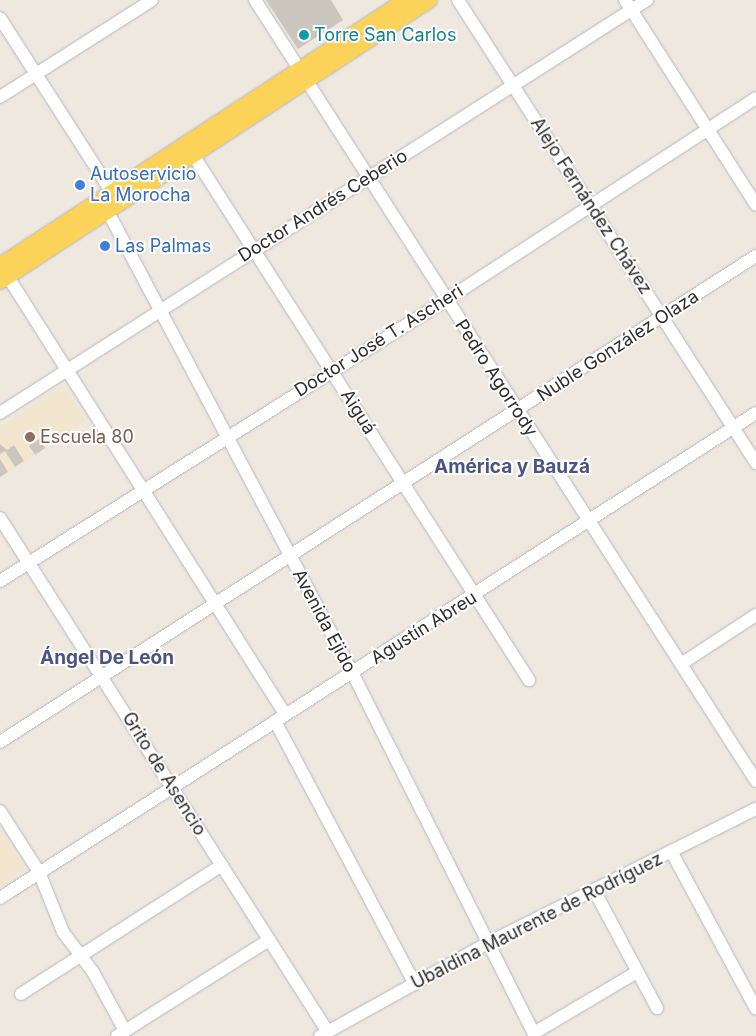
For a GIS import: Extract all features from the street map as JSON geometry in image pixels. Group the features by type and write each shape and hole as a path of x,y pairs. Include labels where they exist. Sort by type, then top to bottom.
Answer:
{"main road":[{"path":"303,76 406,0"},
{"path":"2,271 113,201 303,76 429,0"}],"street":[{"path":"0,97 152,0"},
{"name":"Pedro Agorrody","path":"256,0 517,412 591,522 756,780"},
{"name":"Alejo Fernández Chávez","path":"458,0 756,463"},
{"name":"Doctor Andrés Ceberio","path":"0,413 512,85 628,5 647,0"},
{"path":"628,5 756,205"},
{"name":"Avenida Ejido","path":"0,18 113,201 160,310 289,557 352,672 534,1034"},
{"name":"Doctor José T. Ascheri","path":"0,581 331,370 446,300 756,98"},
{"name":"Aiguá","path":"190,150 529,680"},
{"name":"Nuble González Olaza","path":"0,742 517,412 756,256"},
{"path":"2,271 217,603 280,718 415,984"},
{"name":"Agustín Abreu","path":"0,898 352,672 591,522 756,414"},
{"name":"Grito de Asencio","path":"0,518 222,865 324,1034"},
{"path":"681,664 756,615"},
{"name":"Ubaldina Maurente de Rodríguez","path":"324,1034 488,944 756,809"},
{"path":"0,810 39,872 55,915 81,956 121,1034 269,940"},
{"path":"671,851 756,1009"},
{"path":"21,994 222,865"},
{"path":"594,890 657,1008"},
{"path":"534,1034 637,972"}],"shaded area":[{"name":"Escuela 80","path":"63,386 86,421 0,477 0,427"},
{"path":"0,829 26,869 0,886"}],"building":[{"name":"Torre San Carlos","path":"266,0 331,0 343,20 298,49"},
{"path":"39,439 45,448 35,455 29,446"},
{"path":"0,444 7,450 14,445 24,461 15,467 5,451 0,454"},
{"path":"0,459 8,472 0,477"}],"place":[{"name":"Torre San Carlos","path":"304,35"},
{"name":"Autoservicio La Morocha","path":"80,185"},
{"name":"Las Palmas","path":"105,246"},
{"name":"Escuela 80","path":"30,437"}],"district":[{"name":"América y Bauzá","path":"512,467"},
{"name":"Ángel De León","path":"107,658"}]}
